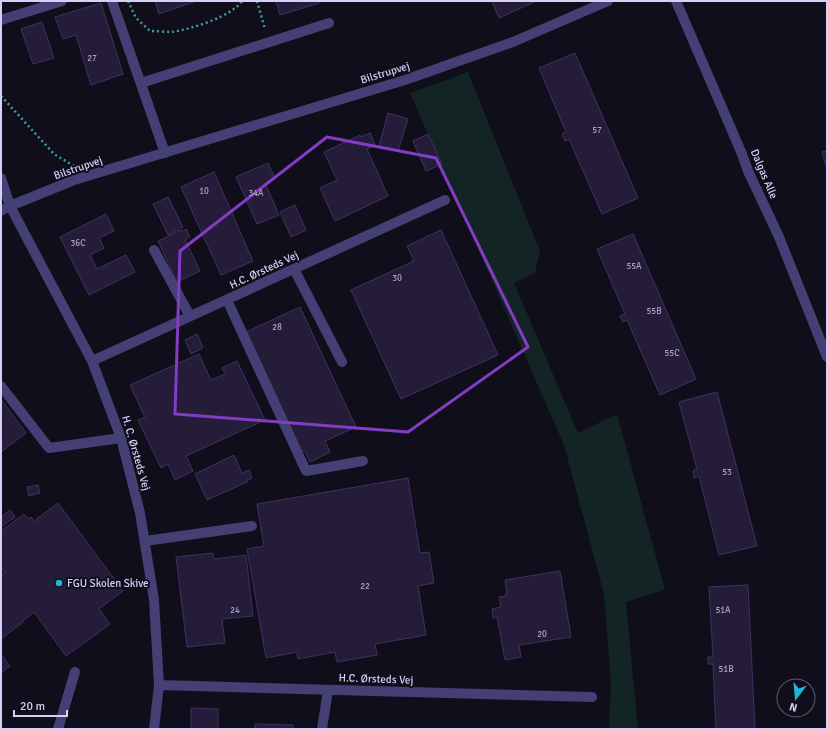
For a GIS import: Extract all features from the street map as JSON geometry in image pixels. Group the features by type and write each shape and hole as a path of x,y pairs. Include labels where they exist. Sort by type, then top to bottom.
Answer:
{"street":[{"path":"1,20 62,1"},
{"path":"112,1 165,153"},
{"name":"Bilstrupvej","path":"1,211 10,206 89,176 405,80 512,42 608,1"},
{"name":"Dalgas Alle","path":"676,1 748,170 779,237 827,357"},
{"path":"141,83 329,23"},
{"name":"H. C. Ørsteds Vej","path":"1,178 10,206 92,361 121,438 140,512 154,600 160,685 154,729"},
{"name":"H.C. Ørsteds Vej","path":"92,361 446,200"},
{"path":"154,250 190,316"},
{"path":"294,269 342,362"},
{"path":"227,300 306,471 363,461"},
{"path":"1,386 49,448 121,438"},
{"path":"145,541 252,526"},
{"path":"58,729 75,672"},
{"name":"H.C. Ørsteds Vej","path":"160,685 592,697"},
{"path":"322,729 328,690"}],"path":[{"path":"128,1 136,18 150,31 171,32 191,28 221,16 239,6 242,1"},
{"path":"257,1 269,42"},
{"path":"1,96 54,154 89,176"}],"highlighted area":[{"path":"327,137 436,158 528,347 408,432 175,414 180,251"}],"shaded area":[{"path":"468,72 540,251 535,273 514,283 578,433 617,414 665,590 626,602 638,729 609,729 611,682 604,594 564,445 410,93"}],"building":[{"path":"155,1 196,1 159,14"},
{"path":"276,1 318,1 319,3 280,15"},
{"path":"492,1 534,1 534,2 499,18"},
{"path":"101,3 123,74 91,85 76,35 63,39 55,17"},
{"path":"42,22 54,58 33,64 21,29"},
{"path":"575,53 638,198 602,214 569,139 565,141 562,134 566,132 539,68"},
{"path":"388,113 408,119 398,151 379,146"},
{"path":"370,133 375,145 367,149 388,196 335,221 320,188 337,180 324,152 360,135 361,137"},
{"path":"428,134 442,164 426,171 413,141"},
{"path":"827,151 827,169 822,152"},
{"path":"268,163 275,179 265,183 279,215 257,224 236,177"},
{"path":"214,172 253,261 221,275 181,187"},
{"path":"168,197 183,227 168,235 153,204"},
{"path":"295,205 306,230 291,237 280,212"},
{"path":"106,214 114,231 99,238 104,248 90,255 97,269 126,255 135,272 89,295 60,237"},
{"path":"186,229 190,237 185,240 200,271 177,282 158,241"},
{"path":"441,230 498,355 401,399 351,290 414,261 407,246"},
{"path":"633,234 696,379 660,395 627,320 623,322 620,316 625,314 597,249"},
{"path":"300,307 356,427 325,441 330,452 310,462 305,451 302,452 246,332"},
{"path":"197,334 203,348 191,354 185,340"},
{"path":"199,354 211,380 225,374 222,368 237,361 265,420 186,456 193,471 175,480 168,464 161,468 138,420 145,417 130,385"},
{"path":"717,392 757,546 719,555 699,476 694,478 693,471 697,469 679,402"},
{"path":"1,399 26,433 1,452"},
{"path":"234,455 242,473 249,470 252,478 246,481 247,482 207,500 195,474"},
{"path":"408,478 420,553 429,552 434,583 418,586 426,635 375,644 377,655 337,662 335,652 298,659 297,652 266,658 247,549 264,546 257,504"},
{"path":"38,485 40,493 29,496 27,487"},
{"name":"FGU Skolen Skive","path":"58,503 123,591 99,609 110,624 66,656 34,612 1,639 1,576 5,573 1,567 1,531 24,514 29,519 31,517 34,521"},
{"path":"10,510 15,517 1,527 1,517"},
{"path":"213,553 214,559 246,555 253,616 222,619 225,643 187,647 176,557"},
{"path":"560,571 571,637 519,645 521,657 505,660 497,617 493,618 492,609 501,607 499,597 506,596 505,594 507,594 505,580"},
{"path":"748,585 755,729 716,729 713,664 708,664 708,657 713,657 709,587"},
{"path":"1,654 10,666 1,673"},
{"path":"191,708 218,709 218,729 191,729"},
{"path":"255,724 293,725 293,729 255,729"}],"place":[{"name":"FGU Skolen Skive","path":"59,583"}]}
